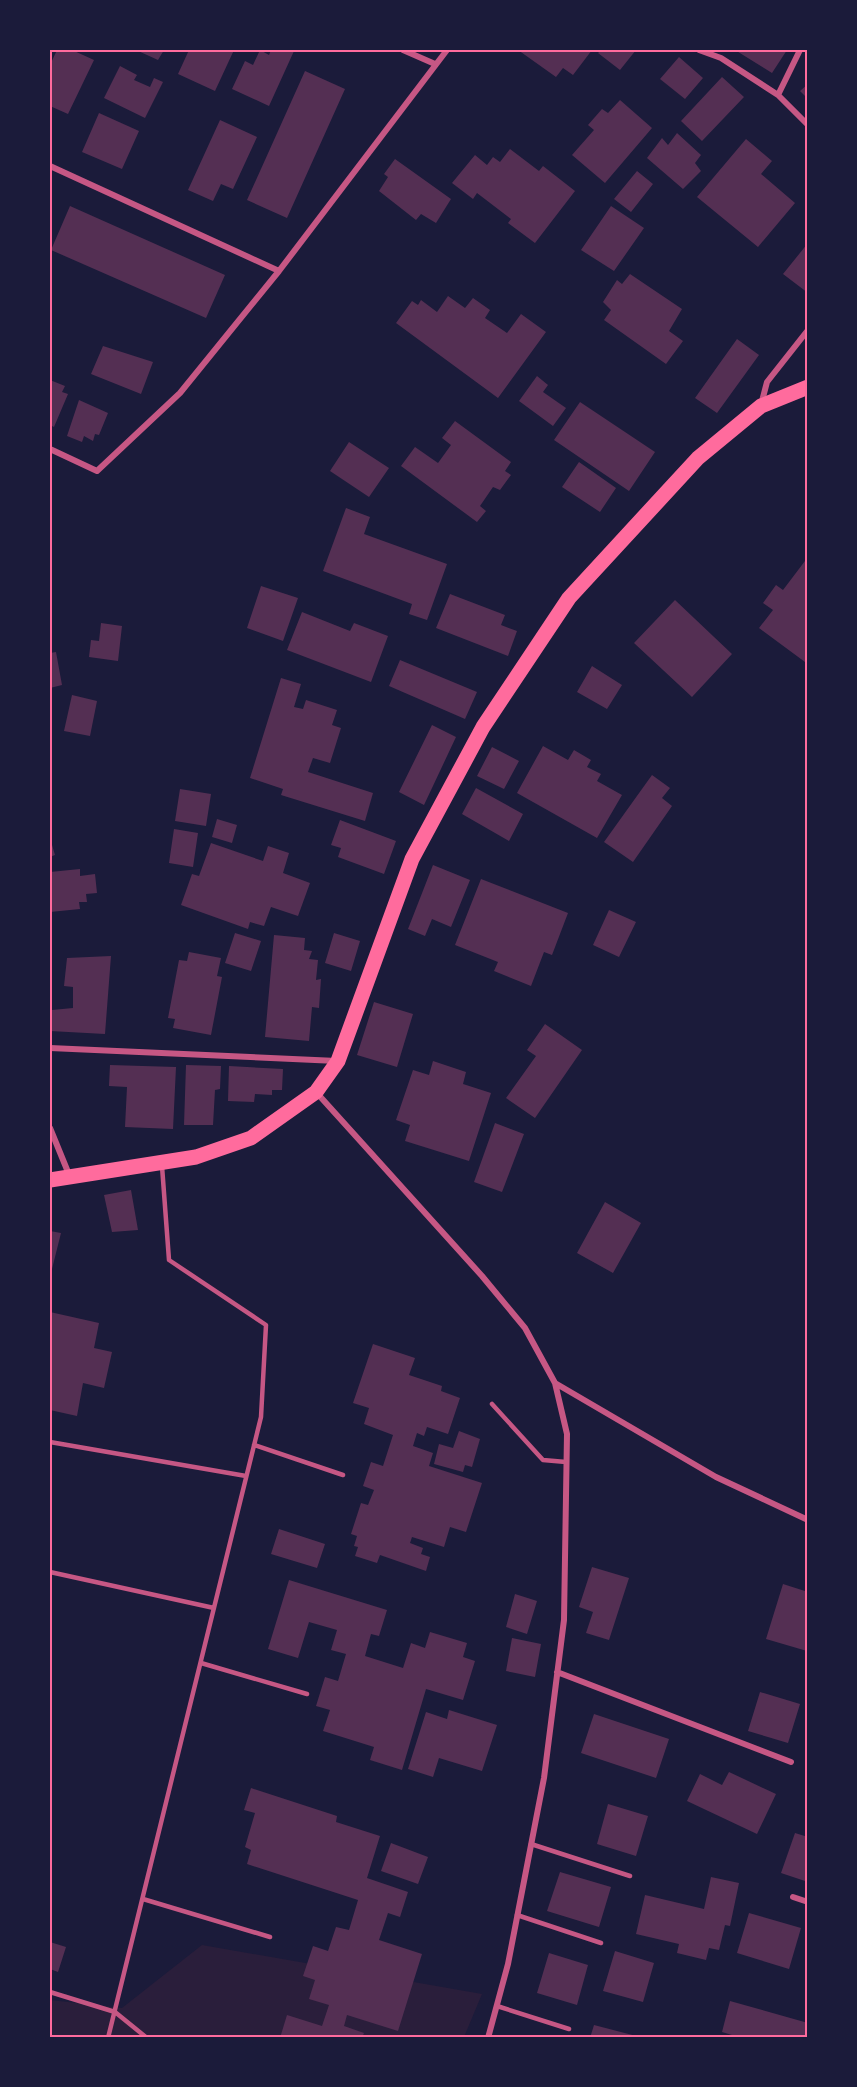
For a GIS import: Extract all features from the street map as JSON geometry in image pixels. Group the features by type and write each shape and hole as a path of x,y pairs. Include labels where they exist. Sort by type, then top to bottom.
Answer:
{"main road":[{"path":"50,1180 196,1157 251,1138 316,1092 338,1061 412,860 483,727 569,598 698,458 761,406 807,387"}],"street":[{"path":"403,50 435,64"},
{"path":"50,449 97,471 180,393 279,271 447,50"},
{"path":"699,50 721,58 778,95 807,125"},
{"path":"778,95 800,50"},
{"path":"50,166 279,271"},
{"path":"761,406 767,382 807,330"},
{"path":"50,1048 338,1061"},
{"path":"316,1092 482,1276 525,1328 555,1383 567,1434 564,1620 544,1778 517,1915 489,2037"},
{"path":"50,1128 70,1177"},
{"path":"555,1383 716,1477 807,1521"},
{"path":"557,1671 791,1762"},
{"path":"793,1897 807,1902"}],"lane":[{"path":"108,2037 261,1417 266,1325 169,1260 162,1162"},
{"path":"492,1404 543,1460 566,1461"},
{"path":"50,1442 246,1476"},
{"path":"254,1445 343,1475"},
{"path":"50,1572 214,1608"},
{"path":"201,1664 306,1694"},
{"path":"531,1844 630,1876"},
{"path":"143,1899 270,1936"},
{"path":"517,1915 601,1943"},
{"path":"50,1992 115,2012 147,2037"},
{"path":"497,2006 569,2029"}],"shaded area":[{"path":"202,1945 482,1994 464,2037 50,2038 50,2000 122,2008"}],"building":[{"path":"57,50 72,50 94,60 68,114 50,106 50,65"},
{"path":"136,50 164,50 158,60"},
{"path":"189,50 234,50 215,91 178,74"},
{"path":"260,50 269,55 271,50 294,51 269,106 232,89 245,61 253,65"},
{"path":"518,50 592,50 573,75 563,68 556,77"},
{"path":"601,50 636,50 620,70 598,53"},
{"path":"735,50 787,50 772,73"},
{"path":"679,57 703,78 685,99 660,79"},
{"path":"120,66 137,75 134,80 150,87 154,78 163,82 145,118 104,98"},
{"path":"305,71 345,89 287,218 247,200"},
{"path":"722,77 744,97 702,141 681,121"},
{"path":"808,84 808,99 800,91"},
{"path":"620,100 652,128 605,183 572,155 594,130 588,125 602,109 608,113"},
{"path":"99,113 139,131 122,169 82,152"},
{"path":"220,120 257,137 233,189 221,184 213,201 188,190"},
{"path":"677,133 701,155 695,163 701,171 683,189 647,158 662,138 668,145"},
{"path":"746,139 772,161 761,174 795,203 758,247 697,197"},
{"path":"510,149 539,171 543,166 575,191 535,243 508,223 511,219 477,193 473,199 452,183 475,155 487,165 493,157 500,162"},
{"path":"395,159 451,199 436,223 421,214 416,220 379,191 388,177 384,174"},
{"path":"637,171 653,184 631,212 614,199"},
{"path":"70,206 225,275 206,318 51,250"},
{"path":"611,206 644,228 614,271 581,250"},
{"path":"808,243 808,293 783,274"},
{"path":"630,274 682,309 669,331 683,341 666,364 604,320 611,310 603,302 617,280 622,284"},
{"path":"448,296 465,308 473,298 490,310 485,318 507,333 521,314 546,332 498,398 396,323 412,301 418,305 421,300 437,312"},
{"path":"737,339 759,355 717,413 695,398"},
{"path":"103,346 153,362 141,394 91,374"},
{"path":"537,376 548,385 543,392 566,408 553,426 519,401"},
{"path":"50,380 65,386 62,392 68,394 54,427 50,425"},
{"path":"79,400 108,413 99,435 95,434 93,441 84,436 82,442 67,436"},
{"path":"580,402 655,452 629,491 554,440"},
{"path":"455,421 511,462 505,471 511,475 500,490 493,487 480,506 486,511 477,522 401,466 415,447 438,463 451,445 442,438"},
{"path":"349,442 389,468 369,497 330,471"},
{"path":"579,462 616,488 600,512 562,487"},
{"path":"346,508 370,517 364,534 447,564 427,620 409,614 412,604 323,571"},
{"path":"808,557 808,659 805,662 759,628 773,610 763,603 776,585 783,590"},
{"path":"261,586 298,598 283,641 247,628"},
{"path":"450,594 505,615 501,625 517,631 508,656 436,628"},
{"path":"675,600 732,654 692,697 634,643"},
{"path":"302,612 350,631 354,623 388,636 371,682 287,650"},
{"path":"101,623 122,626 118,661 89,657 91,640 99,641"},
{"path":"56,652 62,685 50,688 50,653"},
{"path":"400,660 477,692 465,719 389,686"},
{"path":"592,666 622,685 607,709 577,692"},
{"path":"281,678 301,684 294,707 303,709 306,700 337,710 332,725 341,728 330,763 313,758 308,772 373,793 365,821 281,795 283,789 250,778"},
{"path":"72,695 97,701 90,736 64,731"},
{"path":"432,725 456,737 424,805 399,792"},
{"path":"543,746 568,760 574,750 591,760 587,767 601,774 597,781 622,795 597,838 517,793"},
{"path":"492,747 519,761 504,789 477,776"},
{"path":"652,775 670,788 662,798 672,806 633,862 604,842"},
{"path":"476,788 523,814 509,841 462,814"},
{"path":"180,789 211,794 206,826 175,821"},
{"path":"217,819 237,825 232,843 212,837"},
{"path":"340,820 396,841 384,874 338,857 341,848 331,845"},
{"path":"174,829 198,833 193,867 169,863"},
{"path":"50,838 55,855 50,857"},
{"path":"211,843 263,861 268,846 289,853 283,873 310,883 298,916 271,907 264,926 250,922 248,929 181,905 192,874 199,876"},
{"path":"433,865 470,880 451,927 432,919 425,936 408,929"},
{"path":"80,869 80,876 95,874 97,893 86,894 87,902 79,902 80,909 50,912 50,872"},
{"path":"481,879 568,913 552,955 544,952 531,986 494,971 498,962 455,945"},
{"path":"609,910 636,922 619,957 593,945"},
{"path":"235,933 261,941 251,971 225,963"},
{"path":"334,933 360,941 351,971 325,963"},
{"path":"274,935 305,938 304,950 312,951 309,959 318,960 316,980 321,979 319,1008 312,1007 309,1041 265,1037"},
{"path":"189,952 221,958 217,976 222,977 211,1035 173,1028 175,1019 168,1018 179,960 187,961"},
{"path":"111,956 105,1034 50,1031 52,1010 73,1008 73,987 64,986 67,958"},
{"path":"374,1002 413,1014 397,1067 357,1055"},
{"path":"545,1024 582,1050 535,1118 506,1098 536,1056 527,1050"},
{"path":"433,1061 466,1072 463,1084 491,1093 469,1161 405,1141 410,1125 396,1120 413,1070 429,1075"},
{"path":"110,1065 176,1067 173,1129 125,1127 127,1087 109,1086"},
{"path":"186,1065 221,1066 220,1089 215,1090 213,1125 184,1125"},
{"path":"229,1066 283,1069 282,1090 272,1090 272,1095 255,1094 254,1102 228,1101"},
{"path":"495,1123 524,1134 502,1192 474,1182"},
{"path":"131,1190 138,1230 112,1232 104,1195"},
{"path":"605,1202 641,1223 613,1273 577,1253"},
{"path":"50,1231 61,1233 50,1277"},
{"path":"50,1312 99,1323 94,1348 112,1352 104,1388 83,1383 77,1416 50,1410"},
{"path":"373,1344 415,1358 409,1375 442,1386 441,1391 460,1398 448,1434 427,1427 424,1436 417,1433 413,1446 433,1453 429,1466 482,1483 466,1532 450,1527 444,1547 412,1537 410,1543 423,1548 421,1554 430,1557 426,1571 380,1555 377,1563 355,1556 358,1547 354,1546 357,1536 351,1534 361,1503 368,1505 374,1490 363,1486 371,1462 383,1466 393,1435 364,1424 369,1408 353,1403"},
{"path":"459,1431 480,1439 472,1467 465,1465 463,1472 434,1464 439,1444 453,1448"},
{"path":"279,1529 325,1544 317,1568 271,1554"},
{"path":"592,1567 629,1578 609,1640 586,1633 593,1612 579,1607"},
{"path":"289,1580 387,1610 379,1636 371,1634 365,1656 403,1668 411,1643 425,1648 430,1632 467,1643 463,1657 475,1661 463,1700 426,1689 402,1770 370,1760 374,1747 323,1731 330,1710 316,1706 325,1677 338,1681 346,1654 331,1650 337,1630 309,1622 298,1658 268,1649"},
{"path":"783,1584 808,1592 807,1651 766,1639"},
{"path":"515,1594 537,1601 527,1634 506,1627"},
{"path":"512,1638 541,1644 535,1677 506,1671"},
{"path":"760,1692 800,1704 788,1743 748,1731"},
{"path":"449,1710 497,1725 482,1771 439,1758 433,1777 408,1769 426,1712 447,1719"},
{"path":"594,1714 669,1739 656,1778 581,1753"},
{"path":"729,1772 776,1794 757,1834 687,1801 700,1774 722,1785"},
{"path":"251,1788 337,1816 336,1822 380,1836 367,1878 408,1892 400,1917 388,1913 379,1940 422,1954 398,2031 347,2015 344,2026 364,2033 362,2038 280,2038 287,2015 322,2026 329,2005 309,1999 315,1980 303,1976 313,1946 328,1951 336,1927 349,1930 358,1900 247,1864 251,1850 245,1847 255,1813 244,1810"},
{"path":"608,1804 648,1816 636,1856 597,1844"},
{"path":"795,1833 808,1837 808,1882 781,1873"},
{"path":"391,1843 428,1857 418,1884 381,1871"},
{"path":"560,1872 611,1887 599,1927 547,1911"},
{"path":"711,1877 739,1883 730,1926 725,1925 719,1950 709,1948 706,1960 677,1953 679,1944 636,1934 645,1895 704,1909"},
{"path":"749,1913 801,1928 789,1969 737,1953"},
{"path":"50,1942 66,1947 58,1972 50,1969"},
{"path":"615,1951 654,1963 643,2002 603,1991"},
{"path":"549,1953 588,1965 577,2005 537,1993"},
{"path":"730,2001 808,2023 808,2038 742,2038 722,2032"},
{"path":"594,2025 640,2037 640,2038 590,2038"}]}
